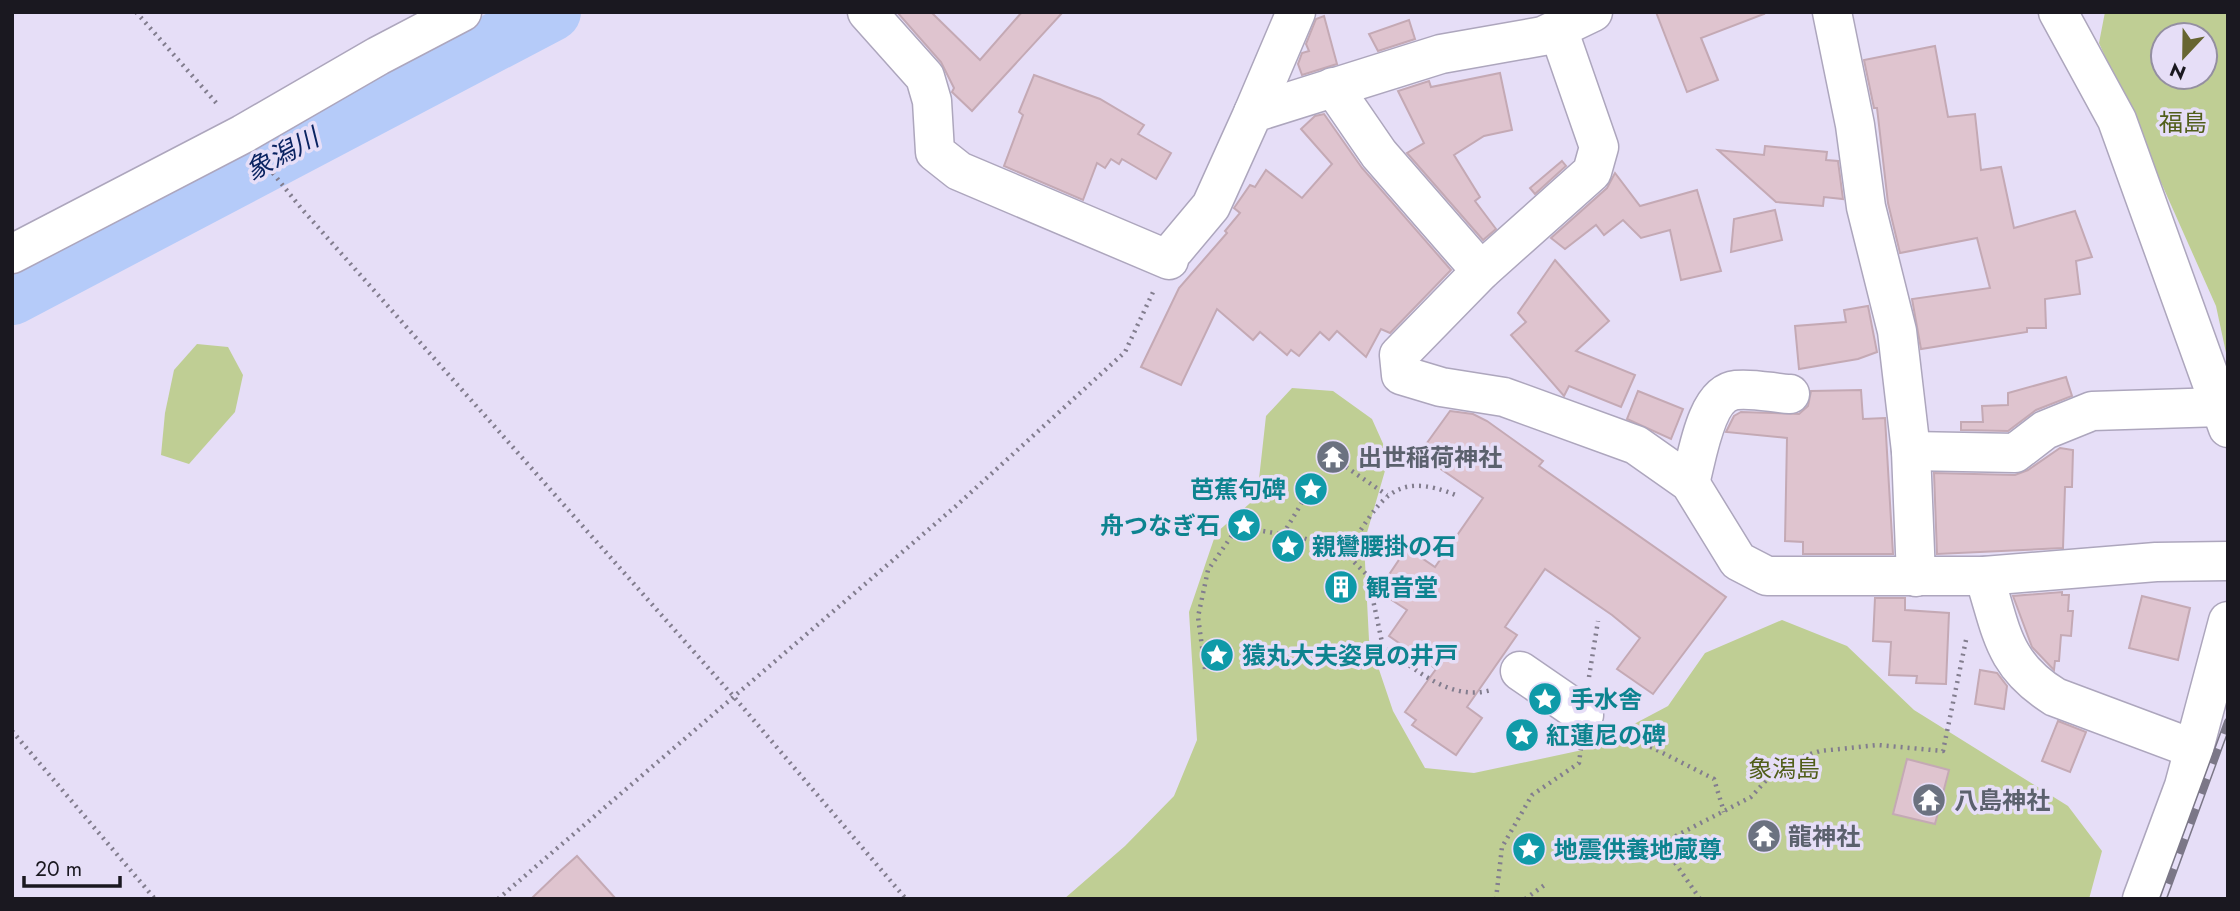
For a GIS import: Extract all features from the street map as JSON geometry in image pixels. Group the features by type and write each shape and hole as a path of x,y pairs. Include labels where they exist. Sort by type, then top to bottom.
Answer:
{"street":[{"path":"12,254 243,134 378,56 462,12"},
{"path":"867,12 925,77 932,101 935,152 959,171 1172,254 1212,206 1296,12"},
{"path":"1253,113 1441,54 1543,36 1593,12"},
{"path":"1832,12 1855,125 1866,207 1897,331 1911,451 1916,577"},
{"path":"1911,451 2015,453 2045,430 2092,411 2224,417 2117,120 2058,12"},
{"path":"1558,29 1599,147 1592,172 1481,271 1399,355 1401,375 1441,387 1504,397 1636,445 1690,483 1738,561 1767,576 1984,576 2156,562 2228,561"},
{"path":"1333,86 1379,154 1481,271"},
{"path":"1690,483 1708,415 1723,396 1734,389 1790,394"},
{"path":"1984,576 2017,667 2034,684 2054,697 2194,749"},
{"path":"2142,899 2184,786 2228,621"},
{"path":"1520,671 1584,715"}],"path":[{"path":"136,12 243,134 301,208 734,697 906,899"},
{"path":"498,899 956,506 1125,352 1172,254"},
{"path":"1346,467 1387,495"},
{"path":"1345,553 1387,495 1405,486 1437,487 1458,496"},
{"path":"1283,534 1303,502"},
{"path":"1205,669 1198,617 1208,570 1233,534 1257,530 1283,534 1345,553 1373,581 1372,595 1383,647 1449,690 1472,695 1504,687 1520,671"},
{"path":"1496,899 1502,848 1532,794 1579,763 1598,621"},
{"path":"1700,899 1669,854 1668,840 1751,797 1782,762 1821,751 1878,745 1943,751 1953,702"},
{"path":"1584,715 1604,729 1653,748 1714,779 1724,812"},
{"path":"12,731 155,899"},
{"path":"1525,899 1546,884"}],"green space":[{"name":"福島","path":"2105,12 2228,12 2228,362 2216,306 2099,43"},
{"path":"197,344 228,347 243,375 235,412 189,464 161,455 165,413 174,370"},
{"name":"象潟島","path":"1292,388 1333,391 1372,419 1389,457 1364,543 1369,640 1393,711 1425,768 1474,773 1587,749 1668,706 1705,653 1782,620 1847,646 1914,710 2068,806 2102,851 2089,899 1064,899 1125,846 1174,796 1197,740 1189,612 1216,533 1257,497 1266,416"}],"building":[{"path":"897,12 931,12 980,60 1022,12 1063,12 972,111 952,92 954,88 941,62"},
{"path":"1656,12 1764,14 1701,38 1718,80 1687,92"},
{"path":"1324,16 1337,64 1302,75 1298,64 1302,53 1309,51 1306,44 1316,19"},
{"path":"1409,20 1415,39 1378,51 1369,34"},
{"path":"1935,46 1948,117 1975,114 1981,170 2001,167 2014,228 2075,211 2092,257 2076,261 2080,294 2045,299 2046,328 2027,328 2027,332 1921,349 1912,299 1990,288 1977,238 1900,253 1888,203 1877,108 1874,108 1864,60"},
{"path":"1500,73 1512,130 1484,136 1454,155 1480,197 1475,201 1496,229 1483,240 1407,153 1424,143 1398,91 1429,81 1431,87"},
{"path":"1034,75 1100,99 1144,125 1138,134 1171,153 1156,179 1122,159 1119,164 1111,159 1105,168 1097,163 1083,200 1004,166 1023,115 1019,112"},
{"path":"1324,114 1362,168 1451,270 1390,333 1381,329 1366,357 1337,331 1329,340 1320,332 1299,356 1291,350 1287,355 1260,332 1253,340 1217,309 1181,385 1141,367 1179,288 1227,233 1225,231 1240,213 1234,208 1250,185 1255,187 1266,170 1302,198 1332,164 1301,129 1315,116"},
{"path":"1765,146 1827,152 1826,160 1838,161 1843,199 1824,197 1823,206 1776,202 1718,150 1764,155"},
{"path":"1562,161 1566,166 1535,194 1530,188"},
{"path":"1615,173 1640,206 1697,190 1721,271 1681,280 1670,230 1641,238 1623,220 1604,235 1596,225 1565,249 1551,238 1607,188"},
{"path":"1775,210 1782,240 1731,252 1734,219"},
{"path":"1555,260 1609,321 1576,351 1635,375 1621,407 1569,386 1564,396 1511,335 1526,322 1518,313"},
{"path":"1868,306 1877,352 1858,359 1799,369 1795,326 1846,322 1844,310"},
{"path":"2066,377 2072,396 2036,410 2008,431 1961,430 1961,422 1983,422 1982,406 2008,405 2008,393"},
{"path":"1861,390 1863,419 1885,418 1893,554 1803,554 1803,542 1785,541 1787,438 1726,432 1734,416 1741,412 1799,414 1808,406 1811,391"},
{"path":"1638,391 1683,409 1671,439 1627,419"},
{"path":"1450,411 1473,414 1487,421 1543,461 1539,466 1726,597 1653,694 1617,669 1640,638 1612,615 1545,569 1505,627 1517,635 1467,707 1482,718 1456,755 1412,725 1416,720 1405,712 1436,669 1389,636 1407,610 1378,591 1407,548 1435,567 1483,498 1419,454"},
{"path":"2060,448 2073,450 2072,487 2065,487 2063,548 1937,554 1934,473 2015,475 2028,470"},
{"path":"2062,592 2062,595 2069,595 2068,611 2073,611 2071,636 2061,635 2059,661 2055,661 2054,670 2032,647 2013,596"},
{"path":"2142,596 2190,608 2178,660 2129,648"},
{"path":"1875,598 1905,598 1905,610 1949,613 1946,684 1916,683 1917,676 1889,675 1891,642 1873,641"},
{"path":"1980,670 1997,673 2007,686 2004,709 1975,704"},
{"path":"2058,721 2086,732 2070,772 2042,761"},
{"name":"八島神社","path":"1907,759 1949,770 1935,824 1893,814"},
{"path":"577,856 616,899 531,899 559,872"}],"waterway":[{"name":"象潟川","path":"12,296 552,12"}],"railway":[{"path":"2163,899 2228,722"}],"place":[{"name":"出世稲荷神社","path":"1333,457"},
{"name":"芭蕉句碑","path":"1311,489"},
{"name":"舟つなぎ石","path":"1244,525"},
{"name":"親鸞腰掛の石","path":"1288,546"},
{"name":"観音堂","path":"1341,587"},
{"name":"猿丸大夫姿見の井戸","path":"1217,655"},
{"name":"手水舎","path":"1545,699"},
{"name":"紅蓮尼の碑","path":"1522,735"},
{"name":"八島神社","path":"1929,800"},
{"name":"龍神社","path":"1764,836"},
{"name":"地震供養地蔵尊","path":"1529,849"}]}
